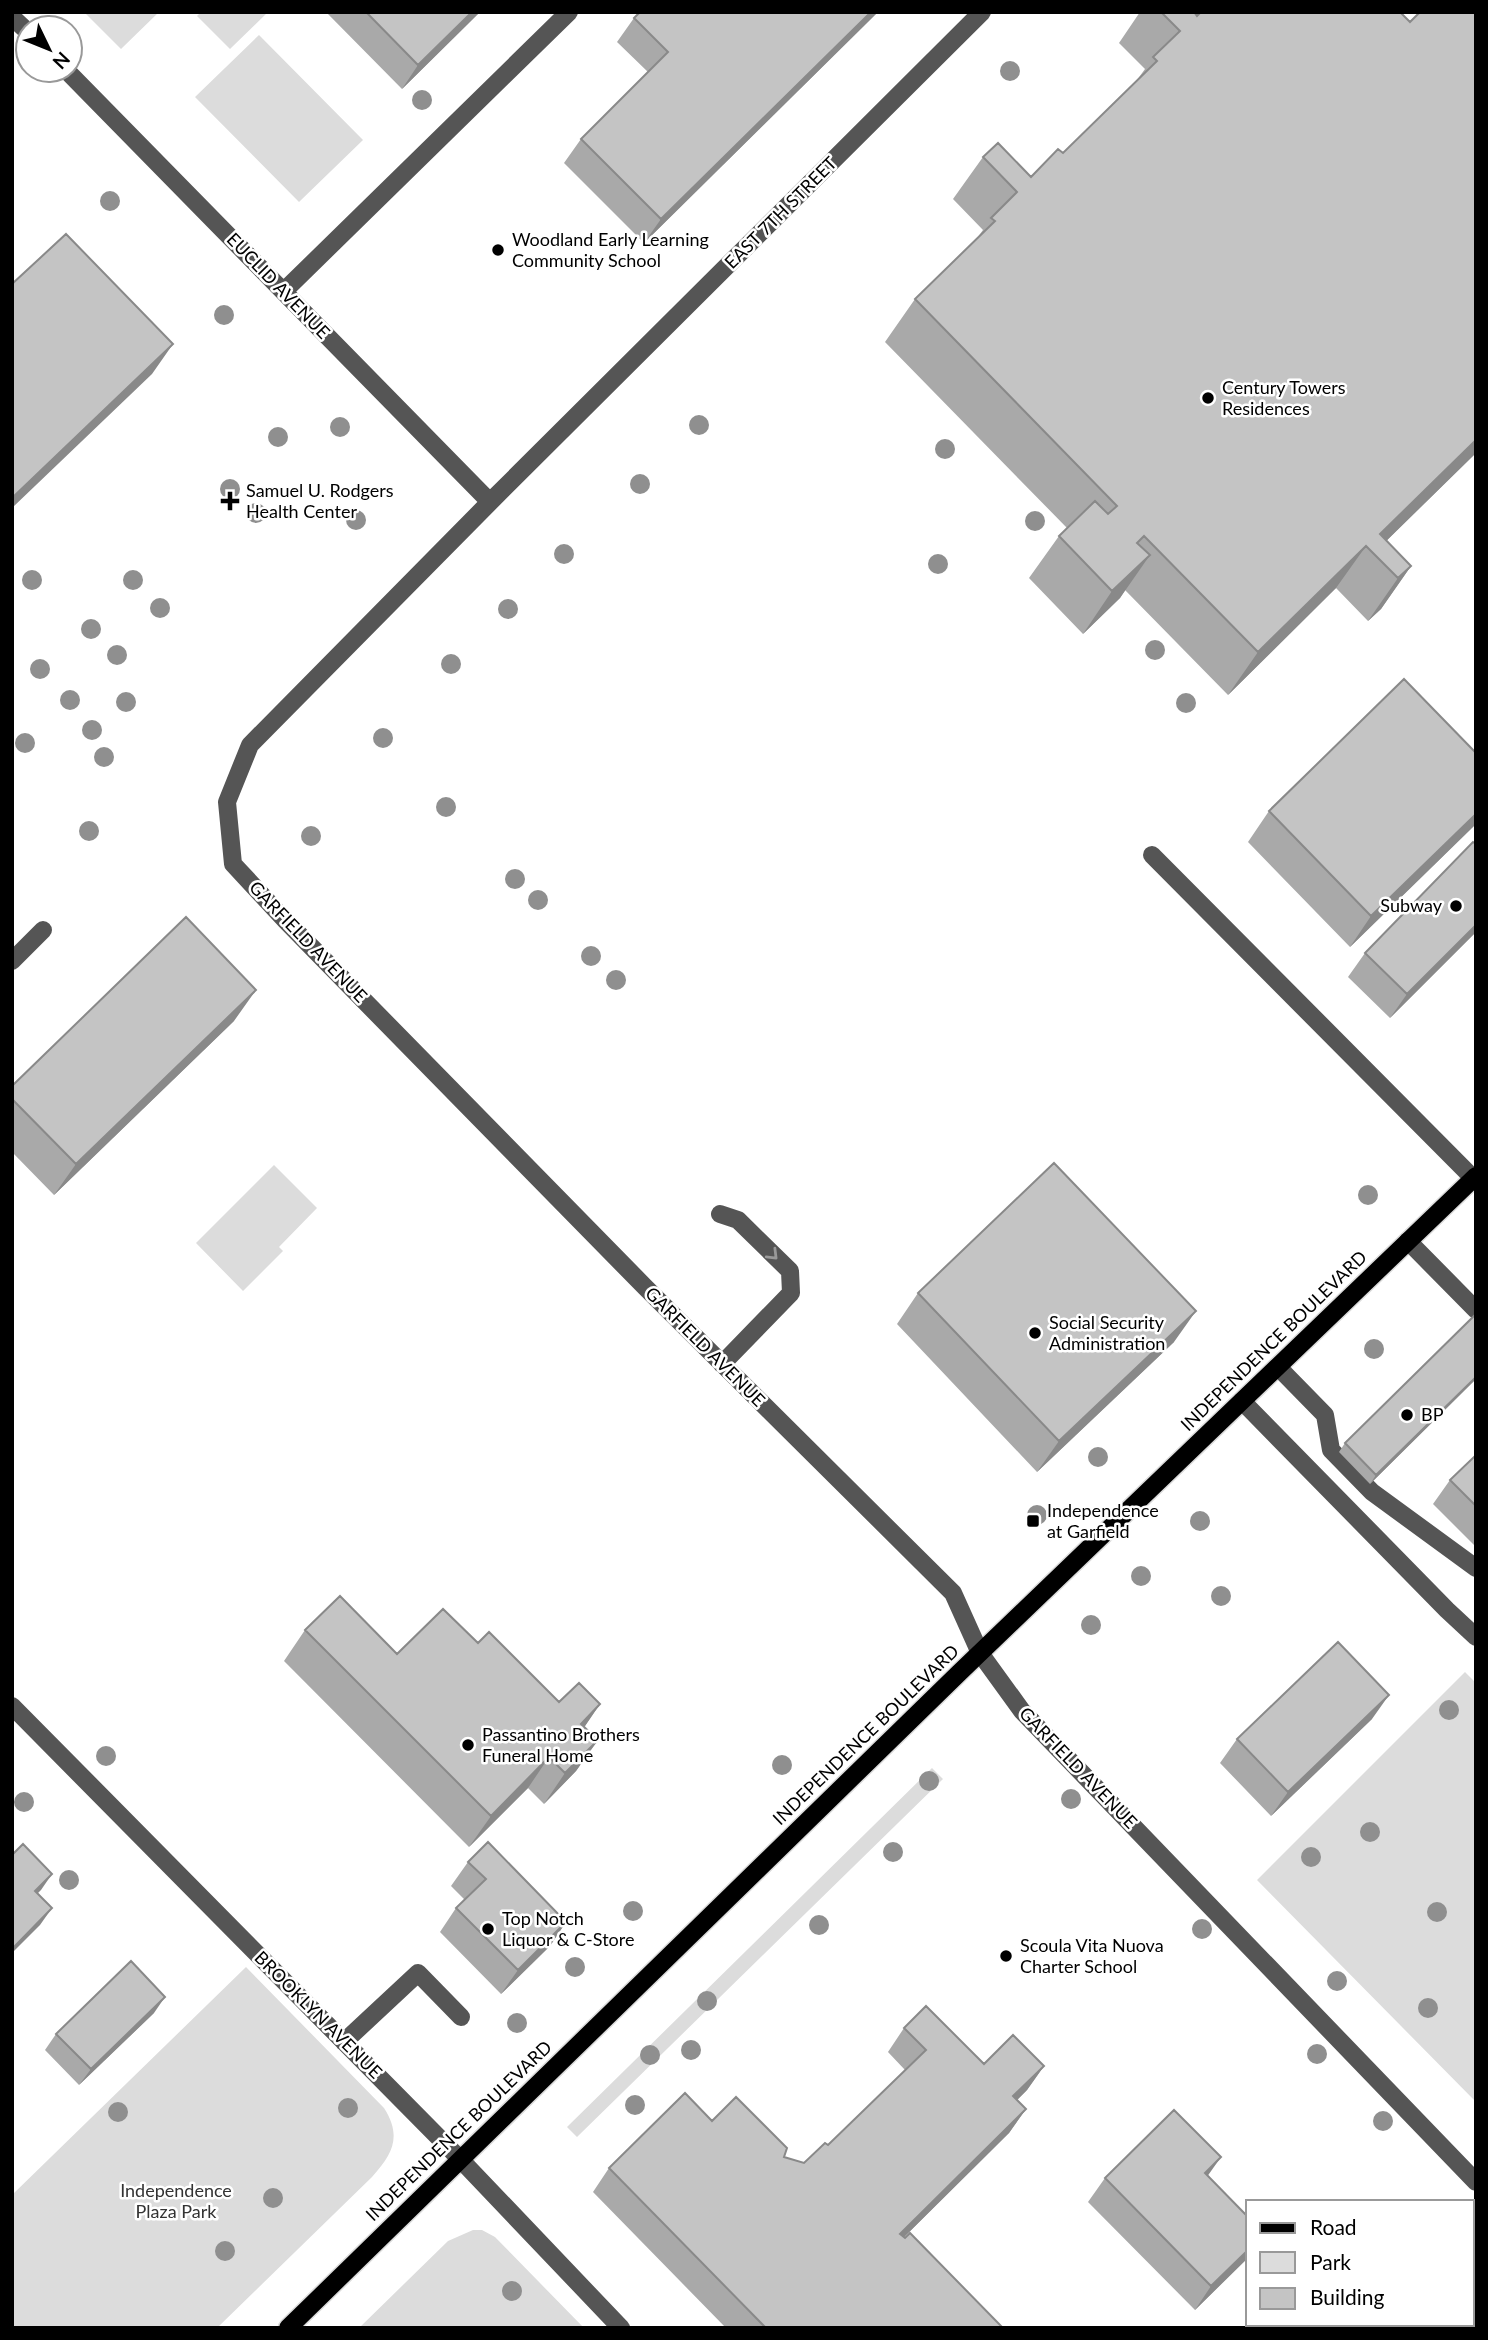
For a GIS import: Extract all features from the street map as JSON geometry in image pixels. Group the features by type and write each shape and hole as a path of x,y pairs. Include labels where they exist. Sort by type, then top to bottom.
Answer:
{"main road":[{"name":"INDEPENDENCE BOULEVARD","path":"288,2328 1474,1177"}],"street":[{"path":"284,291 569,12"},
{"name":"EAST 7TH STREET","path":"490,502 982,12"},
{"name":"EUCLID AVENUE","path":"80,84 490,502"},
{"name":"GARFIELD AVENUE","path":"490,502 250,745 227,802 233,864 722,1364 953,1593 981,1653 1022,1711 1476,2182"},
{"path":"1152,855 1474,1177"},
{"path":"12,961 43,930"},
{"path":"720,1214 738,1220 790,1271 791,1293 722,1364"},
{"path":"1408,1241 1476,1310"},
{"path":"1278,1367 1325,1415 1331,1450 1372,1492 1476,1568"},
{"path":"1242,1401 1476,1637"},
{"name":"BROOKLYN AVENUE","path":"12,1706 460,2159 621,2328"},
{"path":"344,2042 418,1973 461,2017"}],"green space":[{"path":"84,12 159,12 121,49"},
{"path":"201,12 268,12 230,49 197,16"},
{"path":"259,35 363,140 299,202 195,97"},
{"path":"274,1165 317,1208 279,1247 283,1251 243,1291 196,1243"},
{"path":"1465,1672 1476,1683 1476,2102 1257,1880"},
{"path":"932,1768 943,1779 577,2137 567,2127"},
{"name":"Independence Plaza Park","path":"246,1967 384,2108 390,2118 394,2136 385,2160 372,2177 217,2328 12,2328 12,2195"},
{"path":"473,2230 482,2230 495,2237 584,2328 359,2328 448,2241"}],"building":[{"path":"366,12 472,12 418,65"},
{"name":"Woodland Early Learning Community School","path":"640,12 871,12 661,219 581,139 668,52 634,18"},
{"name":"Century Towers Residences","path":"1161,12 1194,12 1197,16 1201,12 1400,12 1410,22 1420,12 1476,12 1476,440 1380,534 1411,566 1398,578 1366,546 1258,652 1144,536 1137,543 1150,555 1112,591 1059,536 1095,501 1108,514 1117,506 915,299 995,221 991,218 1017,192 983,157 998,143 1031,177 1058,149 1063,153 1157,61 1153,57 1180,31"},
{"path":"66,234 173,344 12,498 12,284"},
{"path":"1404,679 1476,753 1476,814 1371,916 1269,811"},
{"path":"1473,842 1476,844 1476,925 1407,994 1365,953"},
{"path":"186,917 256,990 76,1164 12,1099 12,1086"},
{"name":"Social Security Administration","path":"1054,1163 1196,1311 1059,1441 918,1293"},
{"name":"BP","path":"1476,1314 1476,1377 1376,1475 1345,1443"},
{"path":"1476,1455 1476,1506 1450,1480"},
{"name":"Passantino Brothers Funeral Home","path":"340,1596 397,1654 443,1609 478,1643 489,1632 559,1702 579,1683 600,1704 581,1724 598,1740 565,1773 549,1757 491,1816 305,1630"},
{"path":"1338,1642 1389,1695 1288,1792 1237,1739"},
{"path":"488,1842 566,1922 518,1970 456,1908 486,1879 468,1862"},
{"path":"23,1844 52,1874 35,1891 52,1908 13,1948 12,1855"},
{"path":"131,1961 165,1997 91,2069 56,2034"},
{"path":"926,2006 984,2064 1013,2035 1044,2066 1013,2096 1026,2109 900,2234 905,2238 910,2233 1003,2328 766,2328 609,2168 685,2093 712,2121 736,2097 787,2148 784,2157 804,2163 825,2143 828,2145 926,2050 904,2028"},
{"path":"1174,2110 1221,2157 1205,2173 1246,2215 1246,2252 1211,2286 1105,2178"},
{"path":"1474,2254 1476,2256 1474,2310"},
{"path":"1414,2326 1458,2326 1457,2328 1412,2328"}],"place":[{"name":"Woodland Early Learning Community School","path":"498,250"},
{"name":"Century Towers Residences","path":"1208,398"},
{"name":"Samuel U. Rodgers Health Center","path":"230,501"},
{"name":"Subway","path":"1456,906"},
{"name":"Social Security Administration","path":"1035,1333"},
{"name":"BP","path":"1407,1415"},
{"name":"Independence at Garfield","path":"1033,1521"},
{"name":"Passantino Brothers Funeral Home","path":"468,1745"},
{"name":"Top Notch Liquor & C-Store","path":"488,1929"},
{"name":"Scoula Vita Nuova Charter School","path":"1006,1956"}]}
